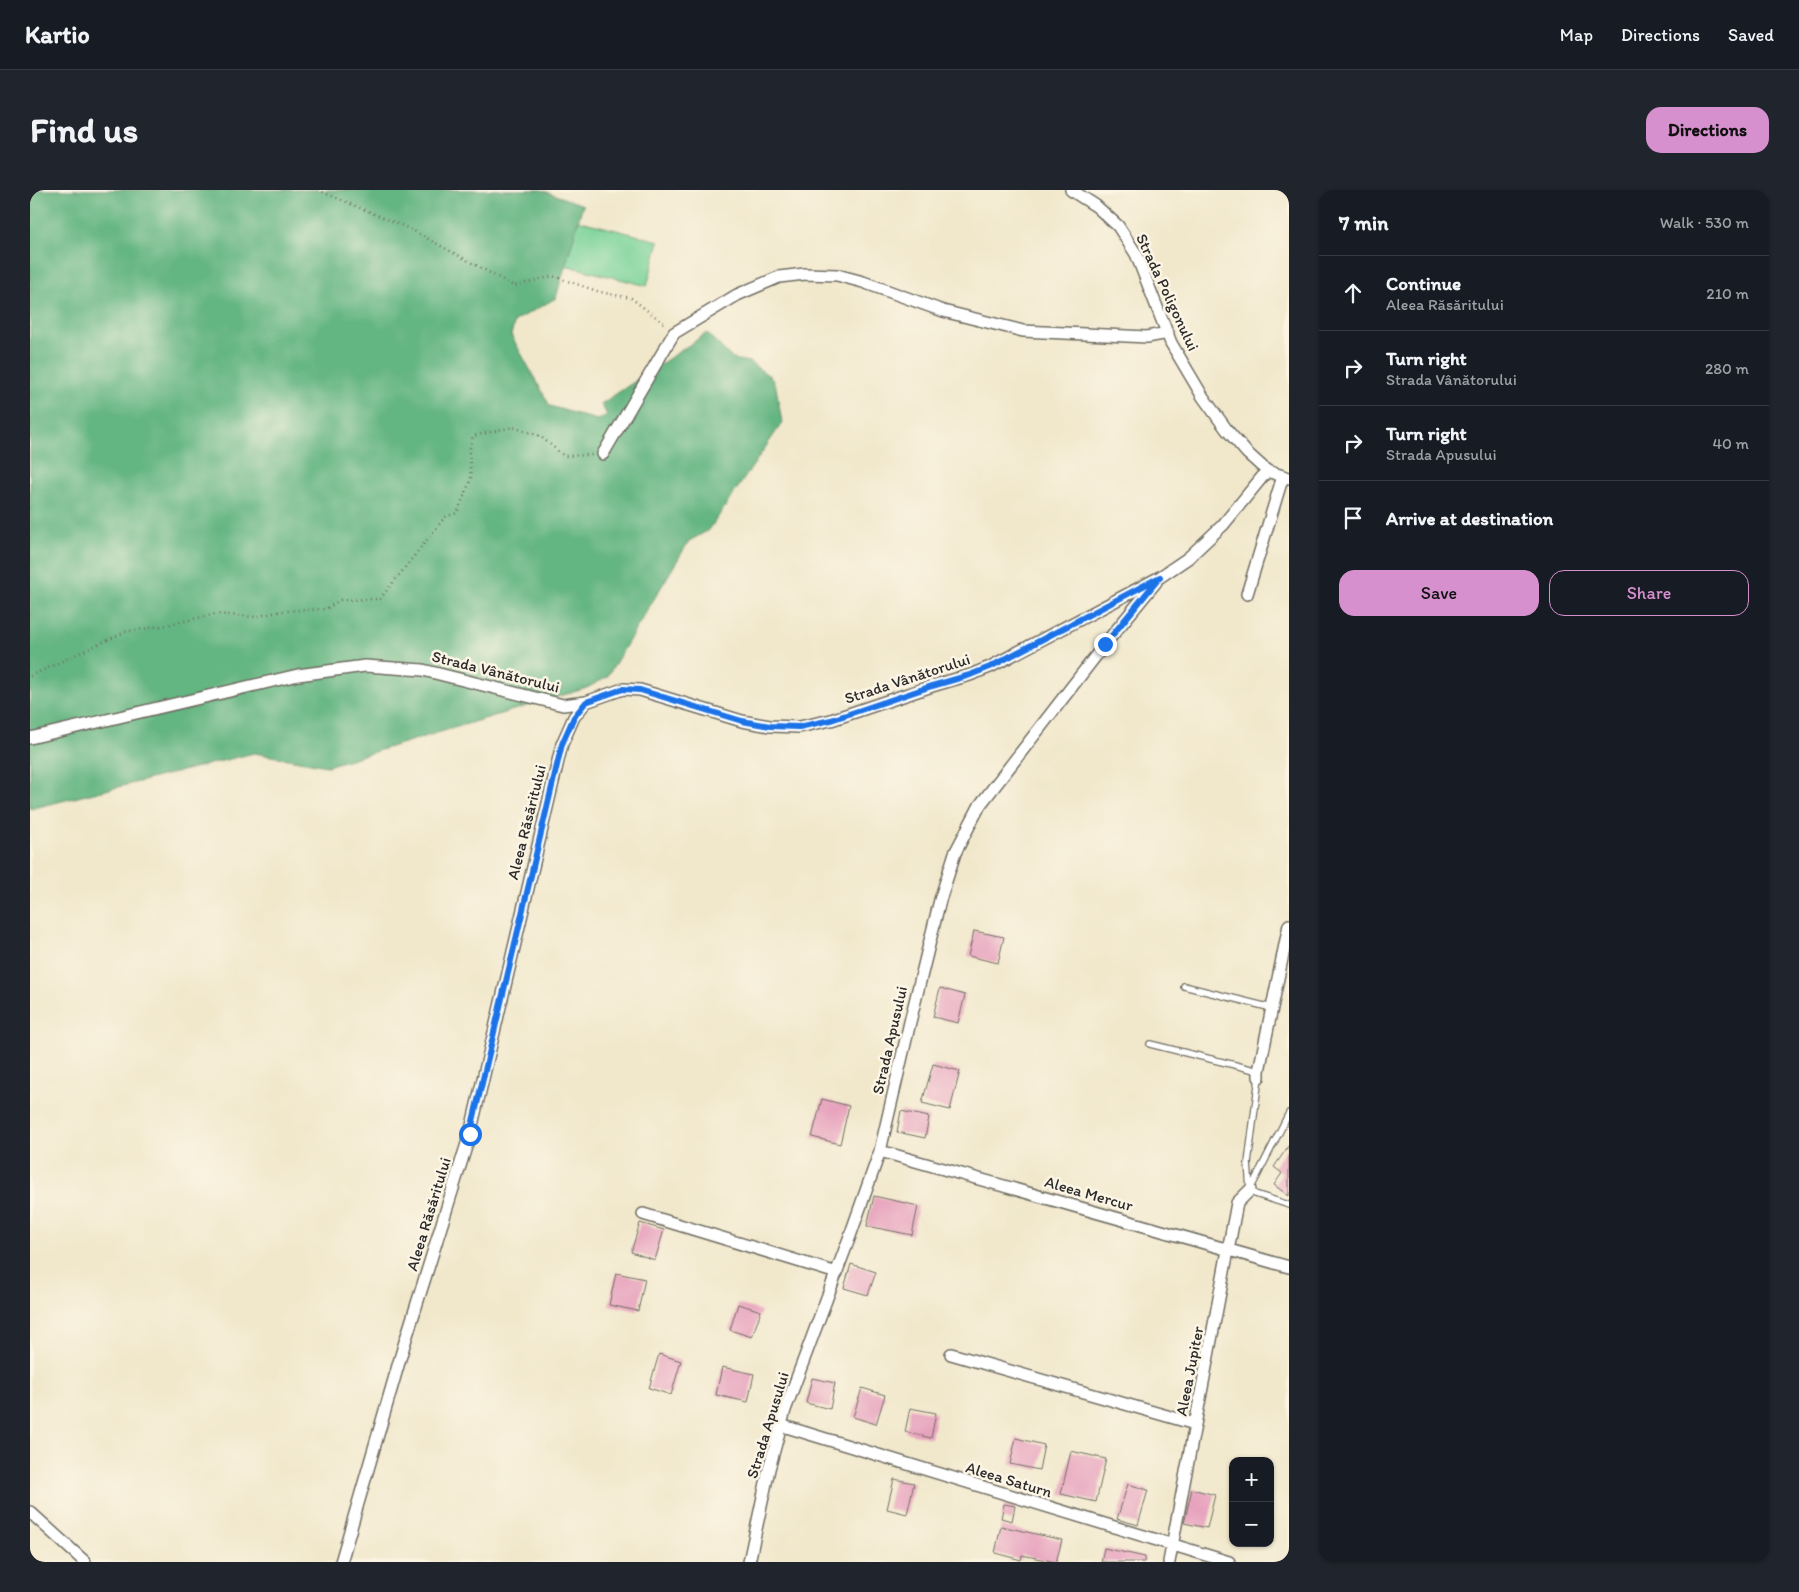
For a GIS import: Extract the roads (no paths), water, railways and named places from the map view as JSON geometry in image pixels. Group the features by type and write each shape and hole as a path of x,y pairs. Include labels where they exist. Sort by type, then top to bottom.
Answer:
{"street":[{"name":"Strada Poligonului","path":"1071,190 1096,206 1118,226 1136,254 1171,343 1203,396 1227,430 1246,453 1268,471 1286,477"},
{"path":"603,454 674,333 737,295 779,277 805,274 837,275 863,282 942,311 1024,331 1147,337 1168,334"},
{"name":"Strada Vânătorului","path":"30,738 298,675 365,666 423,670 564,705 586,702 623,689 640,690 742,721 770,726 799,727 831,720 990,667 1160,577 1188,558 1223,525 1268,471"},
{"path":"1247,594 1286,477"},
{"name":"Strada Apusului","path":"749,1562 780,1425 880,1151 940,900 959,845 980,805 1105,644 1160,577"},
{"name":"Aleea Răsăritului","path":"341,1562 404,1346 470,1134 562,744 574,717 586,702"},
{"path":"1259,1074 1289,925"},
{"name":"Aleea Mercur","path":"880,1151 1289,1267"},
{"name":"Aleea Jupiter","path":"1170,1562 1237,1203 1250,1190"},
{"path":"643,1214 836,1273"},
{"path":"951,1354 1195,1424"},
{"name":"Aleea Saturn","path":"780,1425 1229,1562"},
{"path":"30,1512 85,1562"}],"lane":[{"path":"1184,986 1272,1008"},
{"path":"1150,1044 1259,1074 1248,1163 1250,1190 1255,1194 1289,1205"},
{"path":"1250,1190 1289,1113"}]}
